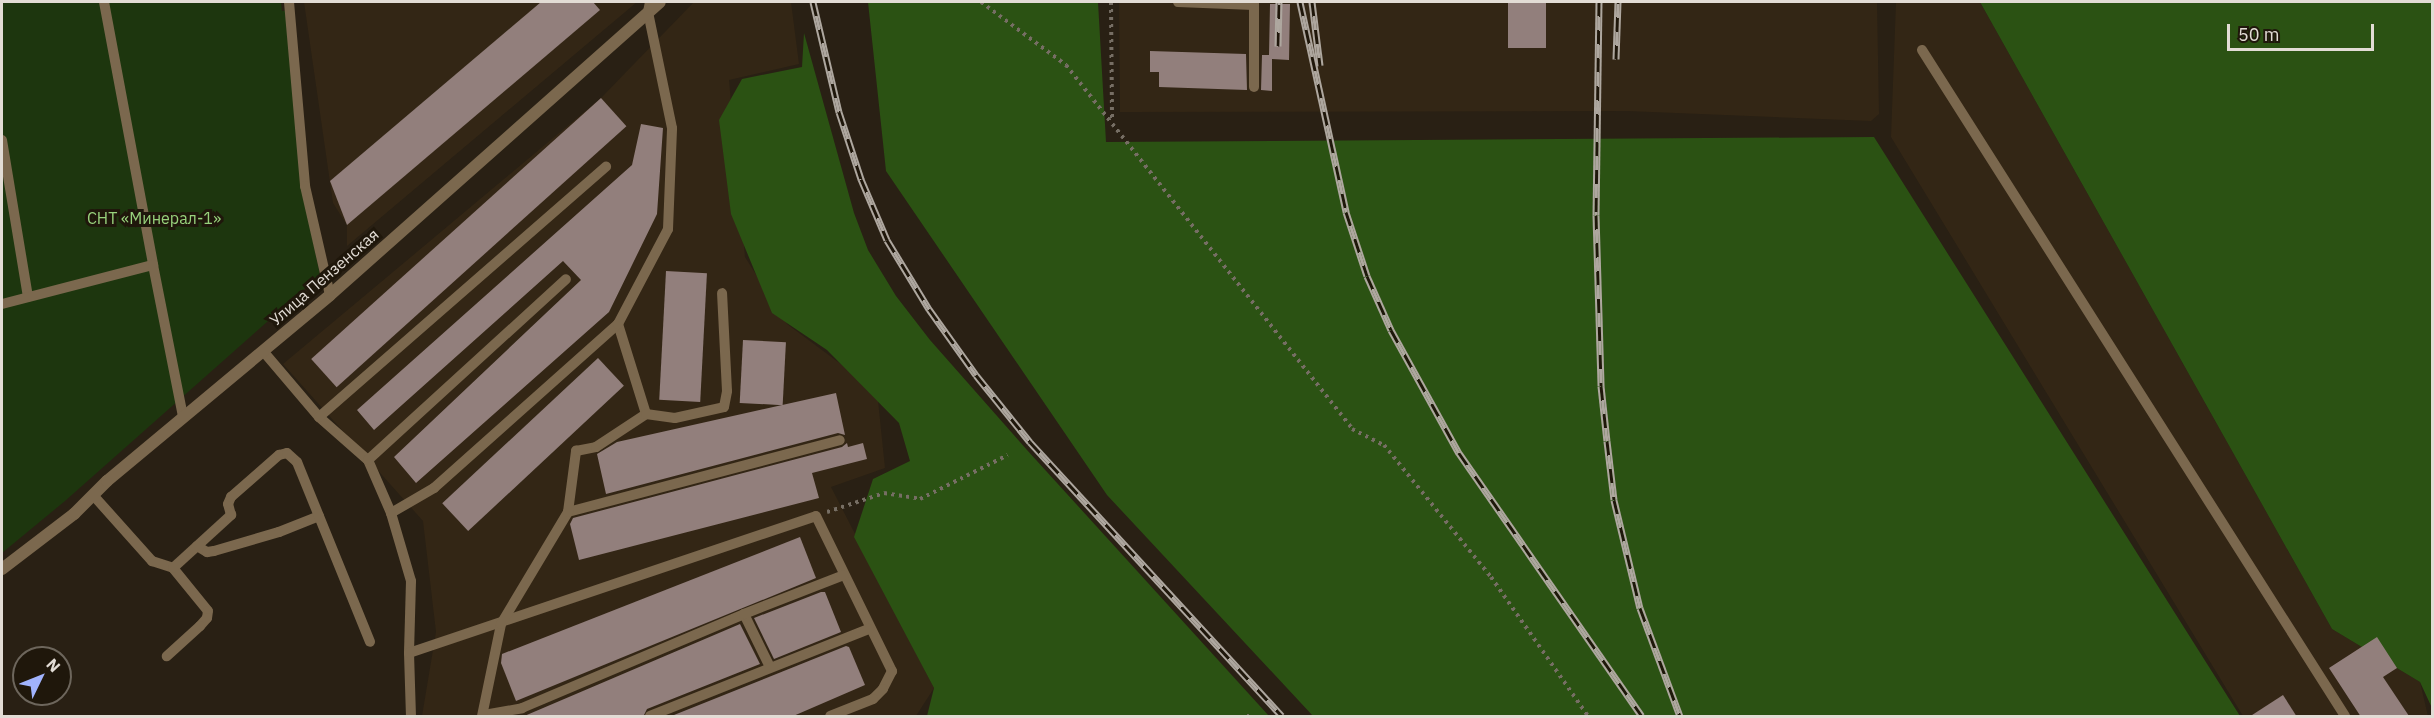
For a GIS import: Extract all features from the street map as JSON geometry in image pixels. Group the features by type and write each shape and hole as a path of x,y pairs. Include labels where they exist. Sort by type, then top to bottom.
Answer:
{"street":[{"name":"Улица Пензенская","path":"2,569 74,514 183,417 330,295 649,7 660,2"}],"lane":[{"path":"104,2 183,417"},
{"path":"289,2 304,186 330,295"},
{"path":"1178,2 1254,3 1254,87"},
{"path":"391,513 434,488 618,324 668,230 672,128 649,7"},
{"path":"1922,51 2345,717"},
{"path":"2,140 28,297"},
{"path":"319,417 606,167"},
{"path":"2,304 153,265"},
{"path":"368,460 567,279"},
{"path":"722,293 727,391 724,407 675,418 646,414 596,447 576,451 568,512 501,624 483,716 522,708 744,614 844,575"},
{"path":"618,324 646,414"},
{"path":"263,351 319,417 368,460 391,513 411,581 409,653 411,717"},
{"path":"568,512 840,440"},
{"path":"173,568 231,515 228,504 231,497 282,453 287,453 297,462 370,642"},
{"path":"93,495 152,561 173,568 208,611 207,618 200,626 167,656"},
{"path":"197,546 207,552 279,532 319,516"},
{"path":"409,653 501,624 816,516 892,671 883,689 873,699 830,717"},
{"path":"744,614 770,668"},
{"path":"650,717 870,629"}],"path":[{"path":"981,2 1066,65 1352,429 1384,445 1491,577 1588,717"},
{"path":"1111,2 1112,123"},
{"path":"816,516 884,492 920,499 1008,455"}],"shaded area":[{"path":"304,2 637,2 347,246 347,225 333,203"},
{"path":"694,2 791,2 799,64 729,80 745,257 787,324 877,391 885,468 831,487 934,688 916,716 422,716 436,632 423,521 283,364 601,98"},
{"path":"1119,2 1877,2 1879,114 1871,121 1627,111 1120,112"},
{"path":"1896,2 1980,2 2332,629 2420,682 2428,716 2243,716 1891,137"}],"green space":[{"name":"СНТ «Минерал-1»","path":"2,2 281,2 282,11 288,10 306,208 320,275 65,501 2,553"},
{"path":"868,2 1098,2 1106,142 1874,137 2240,716 1313,716 1107,495 886,171"},
{"path":"1980,2 2432,2 2432,708 2420,682 2332,629"},
{"path":"804,33 854,213 868,250 896,296 930,340 1027,450 1269,716 927,716 934,688 854,537 873,479 910,461 899,423 827,350 772,313 731,214 719,120 742,79 802,67"}],"building":[{"path":"541,2 593,2 600,10 347,225 330,181"},
{"path":"1508,2 1546,2 1546,48 1508,48"},
{"path":"1270,4 1290,4 1289,60 1272,59 1272,91 1261,90 1262,55 1269,55"},
{"path":"1150,51 1246,54 1247,90 1159,87 1159,72 1150,72"},
{"path":"601,98 626,126 337,387 311,359"},
{"path":"641,124 663,128 657,214 609,312 416,483 394,457 581,280 563,261 374,430 357,410 632,165"},
{"path":"666,271 707,273 700,402 659,400"},
{"path":"743,340 786,342 783,405 740,403"},
{"path":"598,358 624,386 468,531 442,503"},
{"path":"836,393 845,435 838,433 606,494 597,454 617,442"},
{"path":"847,443 848,447 863,443 867,459 812,473 819,498 579,560 570,524 573,518 842,447"},
{"path":"800,537 816,578 516,701 501,663 502,654"},
{"path":"825,592 841,632 774,659 754,618"},
{"path":"740,624 760,664 647,709 643,717 522,717"},
{"path":"2377,637 2397,668 2383,677 2409,716 2361,717 2329,668"},
{"path":"846,646 849,647 865,685 791,717 669,717"},
{"path":"2283,695 2297,717 2249,717"}],"railway":[{"path":"813,2 839,112 861,179 887,240 929,309 976,375 1030,442 1282,716"},
{"path":"1278,46 1279,2"},
{"path":"1300,2 1346,212 1367,276 1391,330 1459,453 1642,716"},
{"path":"1312,2 1320,65"},
{"path":"1599,2 1596,215 1601,386 1607,441 1614,500 1640,608 1680,716"},
{"path":"1616,59 1618,2"}]}
